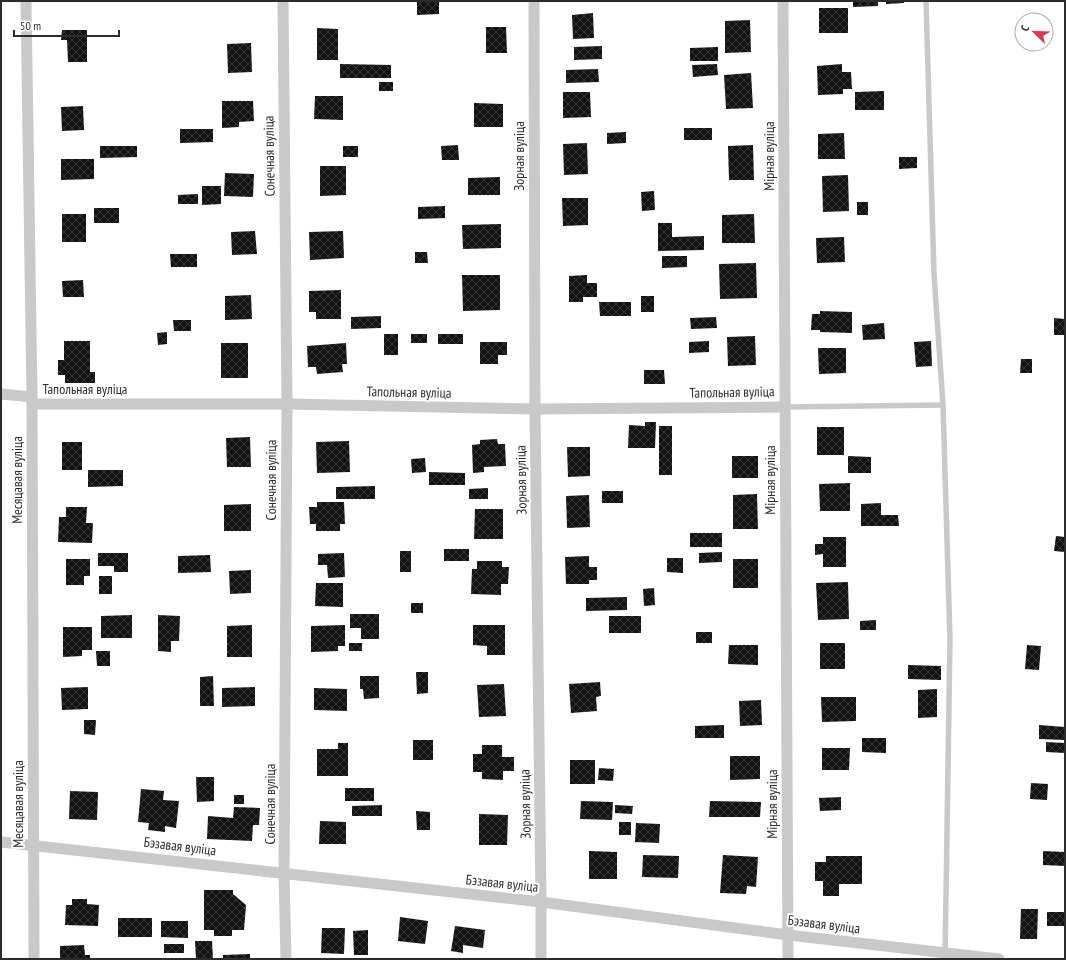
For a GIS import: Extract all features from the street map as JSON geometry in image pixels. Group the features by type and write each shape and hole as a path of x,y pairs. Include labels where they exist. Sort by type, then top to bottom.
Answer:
{"street":[{"name":"Месяцавая вуліца","path":"26,1 32,401 34,959"},
{"name":"Сонечная вуліца","path":"283,1 287,404 284,874 286,959"},
{"name":"Зорная вуліца","path":"534,1 535,409 542,902 541,959"},
{"name":"Мірная вуліца","path":"783,1 788,959"},
{"name":"Тапольная вуліца","path":"1,394 32,401 535,409 785,407"},
{"name":"Бэзавая вуліца","path":"1,842 542,902 945,956 999,959"}],"lane":[{"path":"926,1 934,274 943,405 950,640 945,956"},
{"path":"785,407 943,405"}],"building":[{"path":"417,1 439,1 439,14 417,15"},
{"path":"853,1 878,1 878,6 853,7"},
{"path":"886,1 904,1 904,3 886,4"},
{"path":"819,8 848,8 848,33 819,33"},
{"path":"593,13 594,38 573,39 572,15"},
{"path":"750,20 751,52 725,53 725,21"},
{"path":"486,27 506,27 507,53 486,53"},
{"path":"317,28 338,29 338,60 317,60"},
{"path":"62,30 87,30 87,62 68,62 67,40 61,40"},
{"path":"251,43 252,72 228,73 227,44"},
{"path":"602,46 602,59 574,60 574,47"},
{"path":"718,47 718,61 690,61 690,48"},
{"path":"340,64 391,65 391,78 340,78"},
{"path":"717,64 718,75 693,77 692,65"},
{"path":"842,64 842,72 851,72 852,89 843,89 843,94 818,95 817,66"},
{"path":"598,69 599,82 566,83 566,70"},
{"path":"751,73 753,108 726,109 724,75"},
{"path":"379,82 393,82 393,91 379,91"},
{"path":"884,91 884,110 855,110 855,92"},
{"path":"563,92 590,92 591,117 563,118"},
{"path":"315,96 343,96 343,120 314,119"},
{"path":"222,101 253,101 254,121 239,122 239,127 222,128"},
{"path":"474,103 503,104 503,127 474,127"},
{"path":"83,106 84,130 62,131 61,107"},
{"path":"684,128 712,128 712,140 684,140"},
{"path":"180,129 213,129 213,142 180,143"},
{"path":"626,132 626,143 607,144 607,133"},
{"path":"844,133 845,159 818,159 818,134"},
{"path":"587,143 588,174 564,175 563,144"},
{"path":"458,145 459,160 442,160 441,146"},
{"path":"753,145 754,180 729,180 728,146"},
{"path":"100,146 137,146 137,157 100,158"},
{"path":"343,146 358,146 358,157 343,157"},
{"path":"899,157 917,157 917,168 899,169"},
{"path":"61,159 94,159 94,179 61,180"},
{"path":"320,166 346,166 346,195 320,196"},
{"path":"225,173 254,174 253,197 224,196"},
{"path":"848,175 849,211 823,212 822,176"},
{"path":"500,177 500,195 468,195 468,178"},
{"path":"202,186 221,186 221,204 202,205"},
{"path":"654,191 655,210 642,211 641,192"},
{"path":"198,194 198,204 178,204 178,195"},
{"path":"562,198 588,198 588,225 563,226"},
{"path":"857,202 868,202 868,215 857,215"},
{"path":"445,206 445,218 418,219 418,207"},
{"path":"94,208 119,208 119,223 94,223"},
{"path":"62,214 86,214 86,242 62,242"},
{"path":"754,214 755,243 722,243 722,215"},
{"path":"658,223 672,223 672,237 704,236 704,250 658,251"},
{"path":"501,224 501,248 463,249 462,225"},
{"path":"255,231 257,254 232,255 231,232"},
{"path":"343,231 344,258 310,260 309,232"},
{"path":"844,237 845,262 817,263 816,238"},
{"path":"415,252 427,252 428,263 415,263"},
{"path":"170,254 197,254 197,267 171,267"},
{"path":"662,256 687,256 687,267 662,268"},
{"path":"756,263 757,298 720,299 719,264"},
{"path":"462,275 500,275 500,310 463,311"},
{"path":"587,275 587,283 597,283 597,297 583,297 583,302 569,302 569,276"},
{"path":"83,280 84,297 63,297 62,281"},
{"path":"341,290 341,319 316,319 316,312 309,312 309,291"},
{"path":"251,295 252,319 225,320 225,296"},
{"path":"641,296 654,296 654,312 641,312"},
{"path":"599,302 631,302 631,316 600,316"},
{"path":"820,311 852,312 852,333 820,332 820,330 811,330 812,314 820,314"},
{"path":"381,316 381,328 351,329 351,317"},
{"path":"716,317 717,328 691,329 690,318"},
{"path":"1054,318 1065,319 1065,335 1054,335"},
{"path":"173,320 191,320 191,331 174,331"},
{"path":"884,323 885,339 863,340 862,325"},
{"path":"167,332 167,344 158,345 157,333"},
{"path":"384,334 398,334 398,355 384,355"},
{"path":"411,334 427,334 427,343 411,343"},
{"path":"438,334 463,334 463,344 438,344"},
{"path":"755,336 756,365 728,366 727,337"},
{"path":"64,341 90,341 90,372 95,372 95,383 65,383 65,375 58,375 58,360 64,360"},
{"path":"709,341 709,352 689,353 689,342"},
{"path":"931,341 932,366 916,367 914,342"},
{"path":"480,342 507,342 507,355 498,355 498,364 480,364"},
{"path":"221,343 248,343 248,378 221,378"},
{"path":"346,343 347,364 342,364 343,372 317,374 316,367 308,367 307,346"},
{"path":"818,348 846,348 846,373 819,374"},
{"path":"1021,359 1032,359 1032,373 1020,373"},
{"path":"644,370 664,370 665,384 644,384"},
{"path":"645,422 656,422 655,448 628,448 629,425 645,426"},
{"path":"659,426 672,426 672,475 659,475"},
{"path":"817,427 844,427 844,455 817,455"},
{"path":"250,437 251,467 227,467 226,438"},
{"path":"497,439 498,444 505,444 506,466 484,467 484,472 473,473 472,445 480,444 480,440"},
{"path":"349,441 350,472 317,473 316,442"},
{"path":"62,442 82,442 82,470 62,470"},
{"path":"567,447 590,447 590,476 568,477"},
{"path":"732,456 758,456 758,478 732,478"},
{"path":"848,456 871,457 871,473 848,473"},
{"path":"425,458 426,472 412,473 411,459"},
{"path":"88,470 123,470 123,486 88,487"},
{"path":"429,472 465,473 465,485 429,485"},
{"path":"850,483 850,511 820,511 819,484"},
{"path":"375,486 375,499 336,499 336,487"},
{"path":"488,488 488,499 469,499 469,489"},
{"path":"602,491 623,491 623,503 602,503"},
{"path":"757,494 758,529 733,529 733,495"},
{"path":"589,495 590,527 567,528 566,496"},
{"path":"317,502 344,502 345,524 340,524 340,531 316,531 316,524 310,524 309,507 317,507"},
{"path":"881,503 881,515 898,515 899,526 861,526 861,504"},
{"path":"251,504 251,531 224,531 224,505"},
{"path":"66,507 87,507 86,523 93,523 92,543 58,542 59,517 66,517"},
{"path":"475,509 503,509 503,539 474,539"},
{"path":"690,533 722,533 722,547 690,547"},
{"path":"1056,536 1065,537 1065,552 1054,551"},
{"path":"823,537 846,537 846,567 823,567 823,554 815,555 815,544 823,544"},
{"path":"444,549 469,549 469,561 444,561"},
{"path":"400,551 411,551 411,572 400,572"},
{"path":"722,552 722,562 699,563 699,553"},
{"path":"98,553 128,553 128,572 114,572 114,566 98,566"},
{"path":"344,553 345,577 328,578 327,565 318,565 318,554"},
{"path":"210,555 211,572 178,573 178,556"},
{"path":"589,556 589,567 597,567 597,580 589,580 589,584 566,584 565,557"},
{"path":"667,558 683,558 683,573 667,572"},
{"path":"66,559 90,559 90,576 84,576 84,585 66,585"},
{"path":"733,559 758,559 758,588 733,588"},
{"path":"477,561 502,561 502,567 509,567 508,584 501,584 501,595 471,594 472,569 477,569"},
{"path":"251,570 251,593 230,594 229,571"},
{"path":"99,576 112,576 112,594 99,594"},
{"path":"848,582 849,619 818,620 816,583"},
{"path":"316,583 343,583 343,607 315,606"},
{"path":"654,588 655,605 644,606 643,589"},
{"path":"627,597 627,610 586,611 586,598"},
{"path":"411,603 423,603 423,613 411,613"},
{"path":"350,614 379,614 379,639 361,639 361,628 350,628"},
{"path":"132,615 132,638 101,638 101,616"},
{"path":"158,615 180,616 179,641 171,641 171,652 158,651"},
{"path":"609,616 641,616 641,633 609,633"},
{"path":"876,620 876,630 860,630 860,621"},
{"path":"252,625 252,657 227,657 227,626"},
{"path":"345,625 345,646 338,646 338,651 311,652 311,626"},
{"path":"473,625 505,625 505,655 487,655 487,646 473,645"},
{"path":"63,627 92,627 92,650 82,650 82,656 63,657"},
{"path":"696,632 712,632 712,643 696,643"},
{"path":"349,643 362,643 362,651 349,651"},
{"path":"820,643 845,643 845,669 820,669"},
{"path":"729,645 758,645 758,665 728,664"},
{"path":"1027,645 1041,646 1039,670 1025,669"},
{"path":"96,651 110,651 110,666 97,666"},
{"path":"908,665 941,666 941,680 908,679"},
{"path":"416,672 428,672 428,693 417,694"},
{"path":"213,676 214,706 200,706 200,677"},
{"path":"360,676 379,676 379,698 364,699 363,689 360,689"},
{"path":"600,682 601,696 596,697 597,711 571,713 569,684"},
{"path":"504,684 506,716 479,717 477,685"},
{"path":"88,687 88,709 62,710 61,688"},
{"path":"255,687 255,706 222,707 222,688"},
{"path":"314,688 347,689 347,711 314,710"},
{"path":"937,689 937,717 918,718 918,690"},
{"path":"821,697 856,697 856,721 822,722"},
{"path":"761,700 762,725 740,726 739,701"},
{"path":"84,720 96,720 95,735 84,734"},
{"path":"724,725 724,738 695,738 695,726"},
{"path":"1039,725 1065,727 1065,740 1039,739"},
{"path":"862,738 886,738 886,753 862,752"},
{"path":"413,740 433,740 433,760 413,760"},
{"path":"1046,742 1065,743 1065,753 1046,752"},
{"path":"338,743 348,743 348,776 317,776 317,749 338,749"},
{"path":"482,745 502,745 502,757 514,757 514,771 503,771 503,780 482,779 482,772 473,772 473,754 482,754"},
{"path":"822,748 850,748 849,770 822,770"},
{"path":"730,756 760,756 760,779 730,780"},
{"path":"570,760 595,760 595,784 570,784"},
{"path":"599,768 614,769 613,781 598,780"},
{"path":"196,777 214,777 214,801 197,802"},
{"path":"1031,783 1048,784 1047,800 1030,799"},
{"path":"345,788 374,788 374,801 345,801"},
{"path":"141,789 164,791 163,800 179,801 176,828 165,826 165,832 148,830 149,823 138,822"},
{"path":"70,791 98,792 97,820 69,819"},
{"path":"234,795 244,795 244,804 234,804"},
{"path":"841,797 841,810 820,811 819,798"},
{"path":"581,801 613,802 612,820 580,819"},
{"path":"710,801 761,802 760,817 709,817"},
{"path":"382,805 382,816 352,816 352,806"},
{"path":"615,805 633,806 632,814 615,813"},
{"path":"234,807 260,808 259,825 253,825 252,841 207,839 208,816 233,818"},
{"path":"416,811 430,812 430,830 417,830"},
{"path":"479,814 508,815 507,845 479,845"},
{"path":"320,821 346,822 346,844 319,844"},
{"path":"619,822 631,822 631,835 619,835"},
{"path":"636,823 660,824 659,843 635,842"},
{"path":"589,851 617,852 617,879 589,879"},
{"path":"1043,851 1065,852 1065,866 1043,865"},
{"path":"643,855 679,856 678,878 642,877"},
{"path":"723,855 758,857 756,887 747,886 746,894 720,893"},
{"path":"826,856 862,856 862,884 839,884 839,896 823,896 823,881 815,881 815,862 826,862"},
{"path":"204,890 233,890 233,894 246,905 244,930 232,930 232,936 214,936 214,930 204,930"},
{"path":"72,899 87,899 87,904 99,905 98,926 65,925 66,905 72,905"},
{"path":"1021,909 1038,909 1037,939 1020,939"},
{"path":"1047,912 1064,912 1064,926 1047,926"},
{"path":"400,917 428,921 425,944 398,941"},
{"path":"118,918 152,918 152,937 118,937"},
{"path":"161,921 188,921 188,938 161,937"},
{"path":"455,926 485,930 483,948 463,945 463,953 451,951"},
{"path":"322,928 345,928 344,954 321,953"},
{"path":"368,930 368,955 354,955 353,931"},
{"path":"195,941 212,941 213,959 196,959"},
{"path":"164,944 184,944 184,953 164,953"},
{"path":"84,945 85,955 90,955 90,959 60,959 60,946"},
{"path":"250,954 250,959 223,959 223,955"}]}
